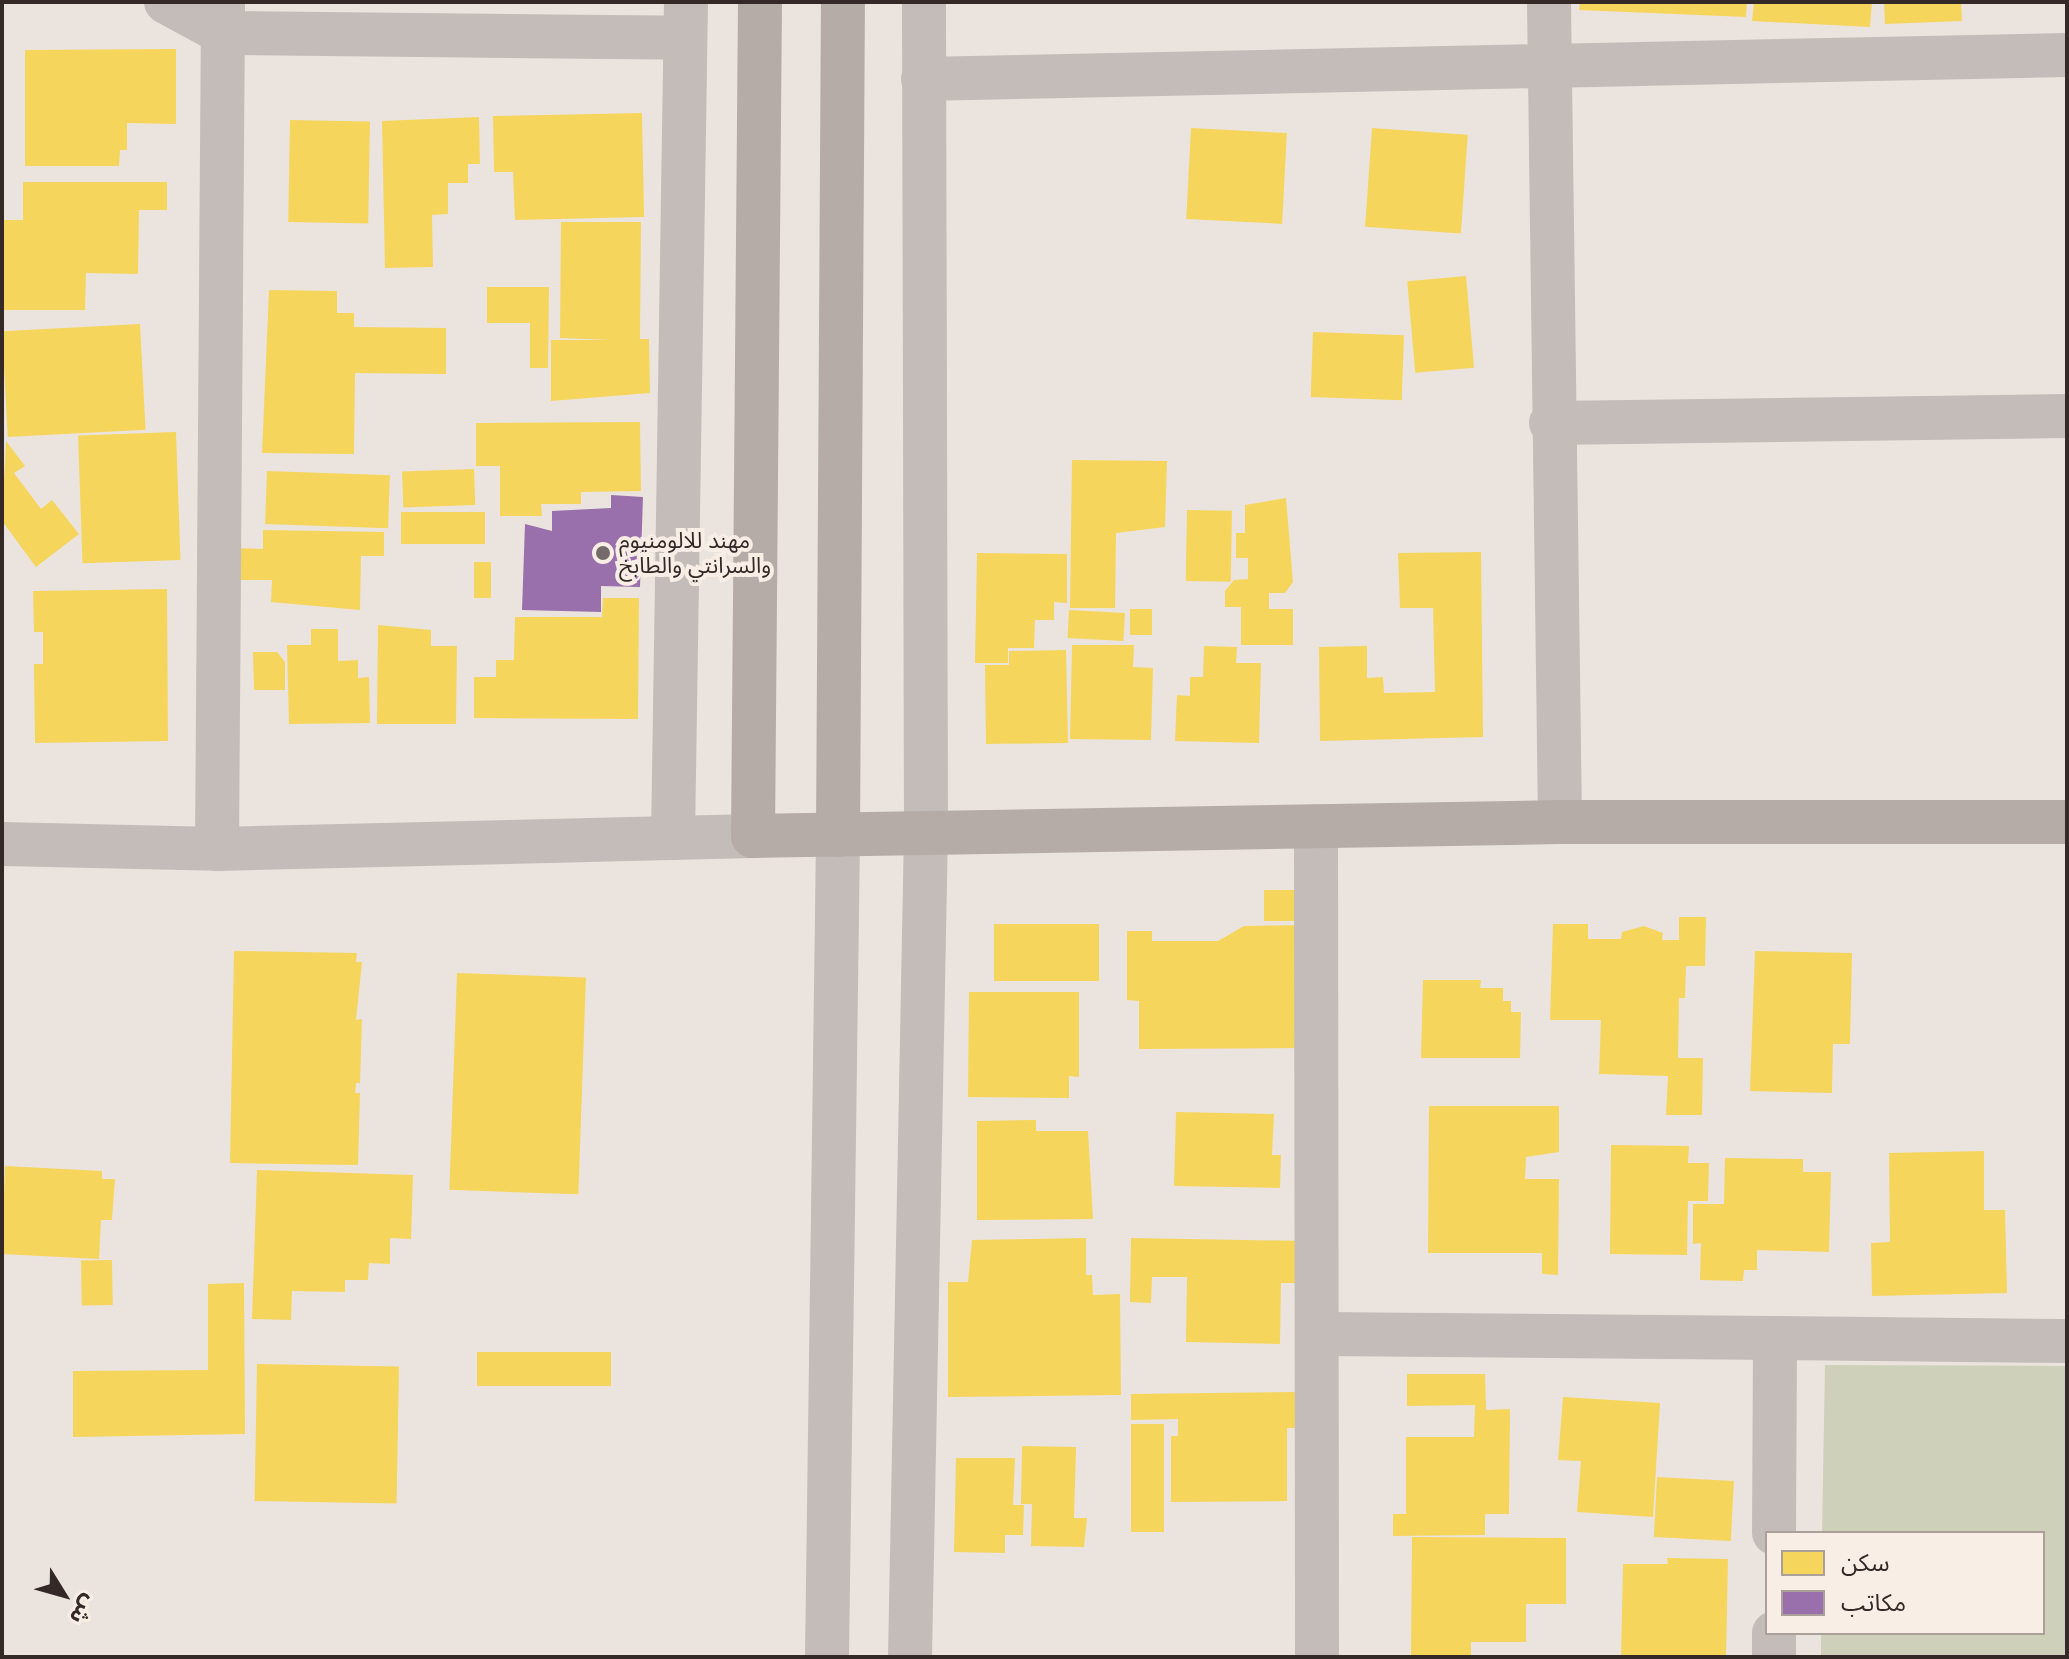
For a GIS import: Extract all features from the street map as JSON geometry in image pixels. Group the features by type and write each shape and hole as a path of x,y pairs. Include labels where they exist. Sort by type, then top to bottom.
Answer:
{"street":[{"path":"166,2 223,18 686,20 673,838"},
{"path":"753,836 760,2"},
{"path":"827,1657 838,835 843,2"},
{"path":"910,1657 926,831 924,2"},
{"path":"1549,2 1551,423 1560,822"},
{"path":"217,849 223,18"},
{"path":"923,79 1550,69 2067,55"},
{"path":"1551,423 2067,416"},
{"path":"2,844 217,849 926,831 1560,822 2067,822"},
{"path":"1316,826 1321,1334 1317,1657"},
{"path":"1321,1334 2067,1341"},
{"path":"1774,1531 1775,1338"},
{"path":"1774,1635 1774,1657"}],"green space":[{"path":"1825,1365 2067,1366 2067,1657 1821,1657 1821,1635 2045,1635 2045,1531 1822,1531"}],"building: سكن":[{"path":"1580,2 1747,2 1746,17 1579,10"},
{"path":"1754,2 1872,2 1870,27 1752,21"},
{"path":"1884,2 1961,2 1962,21 1885,24"},
{"path":"176,49 176,124 127,123 127,150 120,150 119,166 25,166 25,50"},
{"path":"642,113 644,217 515,220 513,172 494,172 493,116"},
{"path":"479,117 480,164 468,164 468,183 448,183 448,214 432,215 433,267 385,268 382,121"},
{"path":"290,120 370,121 368,223 288,222"},
{"path":"1191,128 1287,133 1282,224 1186,219"},
{"path":"1372,128 1468,135 1461,233 1365,227"},
{"path":"23,182 167,182 167,210 139,210 138,274 86,273 85,310 2,310 2,220 23,220"},
{"path":"561,222 641,222 640,339 649,339 650,393 551,401 551,340 611,340 560,338"},
{"path":"1466,276 1474,368 1415,373 1407,281"},
{"path":"487,287 549,287 548,368 530,368 530,323 487,323"},
{"path":"269,290 337,291 337,313 354,313 354,327 446,328 446,374 355,373 354,454 262,453"},
{"path":"140,324 146,430 8,437 2,331"},
{"path":"1313,332 1404,335 1402,400 1311,397"},
{"path":"640,422 641,491 581,492 581,504 541,504 542,516 500,516 500,466 476,466 476,423"},
{"path":"176,432 180,560 83,563 78,435"},
{"path":"6,441 25,466 14,473 41,509 52,500 79,534 36,567 2,521"},
{"path":"1072,460 1167,461 1165,527 1116,533 1115,608 1070,608"},
{"path":"474,469 475,505 403,507 402,472"},
{"path":"267,471 390,475 388,528 265,524"},
{"path":"1286,498 1293,582 1285,593 1269,593 1269,609 1293,609 1293,645 1241,645 1241,607 1225,607 1225,591 1234,580 1248,579 1248,558 1236,558 1236,533 1245,533 1245,505"},
{"path":"1187,510 1232,511 1231,582 1186,581"},
{"path":"401,512 485,512 485,544 401,544"},
{"path":"263,530 384,532 384,556 361,556 360,610 271,602 272,580 234,580 234,548 263,549"},
{"path":"1481,552 1483,737 1320,741 1319,647 1367,646 1367,678 1383,677 1384,693 1435,692 1433,608 1400,608 1398,553"},
{"path":"977,553 1067,554 1067,603 1054,602 1054,620 1035,620 1034,648 1008,648 1008,663 975,663"},
{"path":"474,562 491,562 491,598 474,598"},
{"path":"167,589 168,741 35,743 34,664 43,664 43,632 34,632 33,591"},
{"path":"603,598 639,598 638,719 474,718 474,677 496,677 496,660 514,660 515,617 602,617"},
{"path":"1130,609 1152,609 1152,635 1130,635"},
{"path":"1069,610 1125,613 1123,641 1068,638"},
{"path":"378,625 431,630 431,646 457,646 456,724 377,724"},
{"path":"311,629 338,629 338,661 358,660 358,678 369,677 370,723 289,724 287,645 311,645"},
{"path":"1072,645 1134,645 1133,667 1153,668 1151,740 1070,739"},
{"path":"1204,646 1237,647 1236,663 1261,663 1259,743 1175,741 1177,695 1190,696 1190,677 1203,677"},
{"path":"1066,650 1068,743 986,744 985,665 1009,665 1009,651"},
{"path":"253,652 277,652 285,662 285,690 254,690"},
{"path":"1264,890 1309,890 1309,921 1264,921"},
{"path":"1679,917 1706,917 1705,966 1686,966 1685,998 1679,998 1678,1058 1703,1058 1702,1115 1666,1115 1668,1076 1599,1074 1601,1020 1550,1020 1553,924 1588,924 1588,939 1621,939 1622,932 1644,926 1663,933 1662,940 1679,940"},
{"path":"994,924 1099,924 1099,981 994,981"},
{"path":"1308,925 1308,1048 1139,1049 1139,1001 1127,1000 1127,931 1152,931 1152,941 1218,941 1244,926"},
{"path":"234,951 357,953 356,962 362,962 356,1020 362,1019 360,1083 356,1083 355,1093 360,1093 358,1165 230,1163"},
{"path":"1755,951 1852,953 1850,1044 1833,1044 1832,1093 1750,1091"},
{"path":"457,973 586,978 578,1194 449,1190"},
{"path":"1423,980 1481,980 1480,988 1503,988 1503,1001 1511,1001 1511,1012 1521,1012 1520,1058 1421,1058"},
{"path":"969,992 1079,992 1079,1077 1069,1076 1069,1098 968,1097"},
{"path":"1429,1106 1559,1106 1559,1152 1526,1157 1525,1179 1559,1179 1558,1275 1542,1274 1542,1253 1428,1253"},
{"path":"1176,1112 1274,1114 1272,1155 1281,1155 1280,1188 1174,1186"},
{"path":"1036,1120 1036,1131 1088,1131 1093,1219 977,1220 977,1121"},
{"path":"1611,1145 1689,1146 1688,1163 1709,1163 1708,1201 1688,1201 1687,1255 1610,1254"},
{"path":"1984,1151 1984,1210 2005,1210 2007,1293 1872,1296 1871,1243 1890,1242 1889,1153"},
{"path":"1725,1158 1803,1159 1803,1172 1831,1172 1829,1252 1757,1250 1757,1270 1744,1270 1743,1281 1700,1280 1701,1243 1693,1244 1693,1204 1724,1204"},
{"path":"5,1166 102,1171 102,1179 115,1179 112,1220 101,1220 99,1259 2,1254"},
{"path":"257,1170 413,1175 411,1239 390,1238 390,1264 369,1263 368,1280 345,1280 345,1292 292,1291 291,1320 252,1319"},
{"path":"1086,1238 1086,1275 1092,1275 1093,1295 1120,1294 1121,1395 948,1397 948,1282 968,1282 972,1240"},
{"path":"1131,1238 1307,1241 1306,1283 1281,1283 1280,1344 1186,1342 1187,1277 1152,1277 1151,1303 1130,1302"},
{"path":"112,1260 113,1305 82,1306 81,1261"},
{"path":"244,1283 245,1434 73,1437 73,1371 208,1370 208,1284"},
{"path":"477,1352 611,1352 611,1386 477,1386"},
{"path":"257,1364 399,1366 397,1503 255,1501"},
{"path":"1407,1374 1485,1374 1486,1410 1510,1409 1509,1514 1485,1514 1485,1535 1393,1536 1393,1514 1406,1514 1406,1437 1474,1437 1475,1405 1407,1406"},
{"path":"1301,1392 1301,1428 1287,1428 1287,1501 1171,1502 1171,1436 1178,1436 1178,1419 1131,1420 1131,1394"},
{"path":"1563,1397 1660,1403 1653,1517 1577,1512 1581,1461 1558,1460"},
{"path":"1131,1424 1164,1424 1164,1532 1131,1532"},
{"path":"1022,1446 1076,1447 1074,1518 1087,1518 1084,1547 1031,1546 1032,1504 1021,1504"},
{"path":"956,1458 1015,1458 1013,1505 1024,1505 1023,1535 1005,1535 1005,1553 954,1552"},
{"path":"1657,1477 1734,1481 1731,1541 1654,1537"},
{"path":"1412,1537 1566,1538 1566,1604 1526,1604 1526,1642 1471,1642 1471,1657 1411,1657"},
{"path":"1667,1558 1728,1559 1726,1657 1621,1657 1623,1564 1668,1564"}],"building: مكاتب":[{"path":"611,495 643,497 640,587 601,586 601,612 522,610 525,524 552,531 552,511 611,508"}],"place":[{"name":"مهند للالومنيوم والسرانتي والطابخ","path":"603,553"}]}
